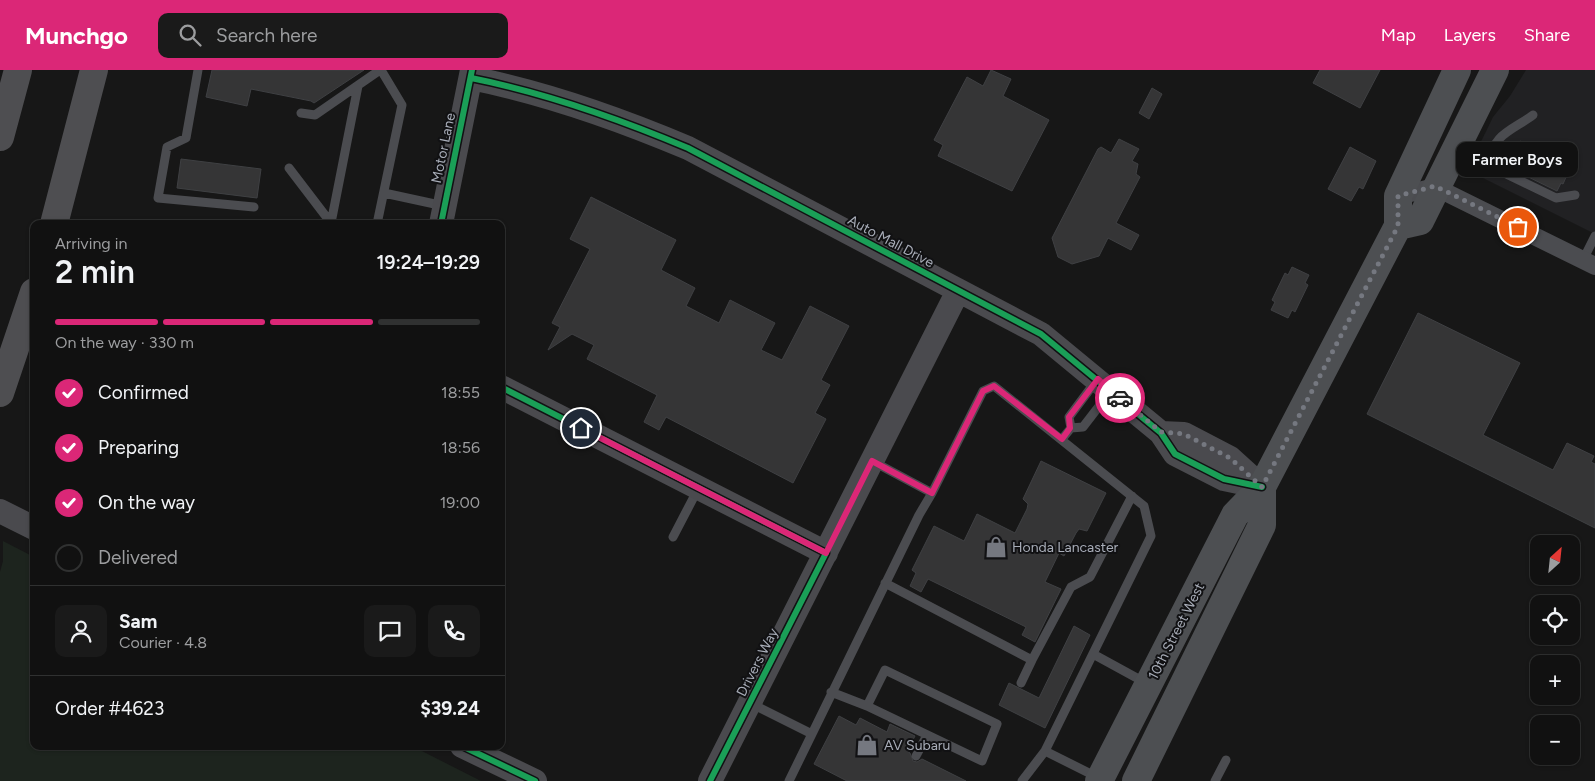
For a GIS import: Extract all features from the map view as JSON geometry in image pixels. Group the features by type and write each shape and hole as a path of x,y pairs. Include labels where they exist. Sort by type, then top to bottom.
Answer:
{"highway":[{"path":"0,137 18,70"},
{"path":"55,220 94,70"},
{"path":"0,392 30,304"}],"main road":[{"name":"10th Street West","path":"1100,780 1235,514 1262,487 1398,226 1398,196 1457,70"},
{"path":"1435,186 1431,171 1432,155 1473,70"},
{"path":"1398,226 1420,221 1435,186 1495,70"},
{"name":"10th Street West","path":"1136,781 1262,525 1262,487"},
{"path":"1127,781 1126,774 1131,754 1164,687 1169,645"}],"street":[{"name":"Motor Lane","path":"442,215 472,74"},
{"name":"Auto Mall Drive","path":"472,74 631,124 688,148 1042,334 1161,432 1184,434 1230,458 1262,487"},
{"path":"1398,196 1435,186 1589,263"},
{"name":"Drivers Way","path":"710,781 958,291"},
{"path":"505,389 826,553"},
{"path":"0,511 30,526"},
{"path":"470,750 535,781"}],"lane":[{"path":"198,70 186,138 166,147 158,198 254,207"},
{"path":"300,113 316,115 380,70 402,105 378,220"},
{"path":"332,220 358,86"},
{"path":"1533,116 1502,134 1494,148 1491,162 1498,170 1556,198 1575,195"},
{"path":"289,168 329,220"},
{"path":"384,193 442,215"},
{"path":"1589,263 1595,236"},
{"path":"1070,428 1083,427 1105,385"},
{"path":"1062,439 1070,428 1069,417 1105,385"},
{"path":"789,781 831,692 983,391 994,386 1144,506 1151,536 1045,752 1022,781"},
{"path":"872,461 932,493"},
{"path":"674,537 698,488"},
{"path":"1021,683 1071,588 1090,577 1132,496"},
{"path":"886,583 1032,660"},
{"path":"1093,654 1148,684"},
{"path":"831,692 867,706 982,761 997,724 885,670 867,706"},
{"path":"750,703 812,734"},
{"path":"916,756 927,735"},
{"path":"1045,752 1100,780"},
{"path":"1216,781 1226,760"}],"shaded area":[{"path":"1526,70 1595,70 1595,234 1483,178 1475,154 1493,117 1510,96"},
{"path":"3,541 30,555 30,750 420,750 481,781 0,781 0,572 3,561"}],"building":[{"path":"212,70 364,70 314,103 251,89 247,106 206,97"},
{"path":"991,70 1011,79 1003,96 1049,120 1012,191 938,156 943,145 934,140 967,77 983,86"},
{"path":"1320,70 1380,70 1360,108 1313,83"},
{"path":"1152,88 1162,94 1149,119 1139,113"},
{"path":"1119,139 1139,149 1132,161 1138,164 1136,174 1140,177 1116,223 1139,235 1131,250 1108,238 1099,256 1072,264 1058,257 1052,238 1098,149 1101,147 1111,153"},
{"path":"1520,141 1537,150 1538,148 1571,166 1563,184 1561,183 1557,191 1512,169 1507,148 1515,152"},
{"path":"1350,147 1376,161 1363,189 1359,187 1351,201 1328,189"},
{"path":"181,159 261,169 257,198 177,188"},
{"path":"591,197 676,240 661,270 695,288 686,306 719,323 730,300 775,323 761,350 782,360 810,306 849,326 821,380 830,385 815,413 826,419 793,483 666,417 659,430 644,422 657,395 587,359 594,345 572,334 548,350 560,327 552,323 590,249 570,239"},
{"path":"1292,267 1309,275 1305,283 1308,285 1295,312 1292,310 1288,318 1271,310 1275,302 1272,300 1285,273 1288,275"},
{"path":"1418,313 1520,363 1483,435 1553,470 1567,443 1594,456 1591,462 1595,464 1595,528 1367,414"},
{"name":"Honda Lancaster","path":"1041,461 1106,493 1087,531 1079,529 1064,556 1059,553 1045,582 1061,589 1035,642 1022,635 1026,627 928,579 921,592 910,586 916,573 912,570 934,526 964,541 977,514 1015,533 1027,509 1028,504 1023,499"},
{"path":"1074,626 1090,635 1045,728 999,705 1009,683 1039,698"},
{"name":"AV Subaru","path":"839,716 856,725 860,718 887,732 890,724 915,736 907,751 910,753 913,761 917,762 922,759 966,781 847,781 814,764"}],"cycle path":[{"path":"442,220 472,70"},
{"path":"471,78 527,91 581,107 688,148 1041,334 1161,433 1175,454 1224,479 1262,487"},
{"path":"505,389 826,553 710,781"},
{"path":"470,750 535,781"}],"way so far":[{"path":"1120,398 1161,432 1184,434 1230,458 1262,487 1296,425 1377,263 1398,226 1398,196 1435,186 1518,227"}],"place":[{"name":"Farmer Boys","path":"1518,227"},
{"name":"Honda Lancaster","path":"996,547"},
{"name":"AV Subaru","path":"867,745"}],"route":[{"path":"581,428 826,553 872,461 932,493 983,391 994,386 1062,439 1070,428 1069,417 1098,379 1120,398"}]}
